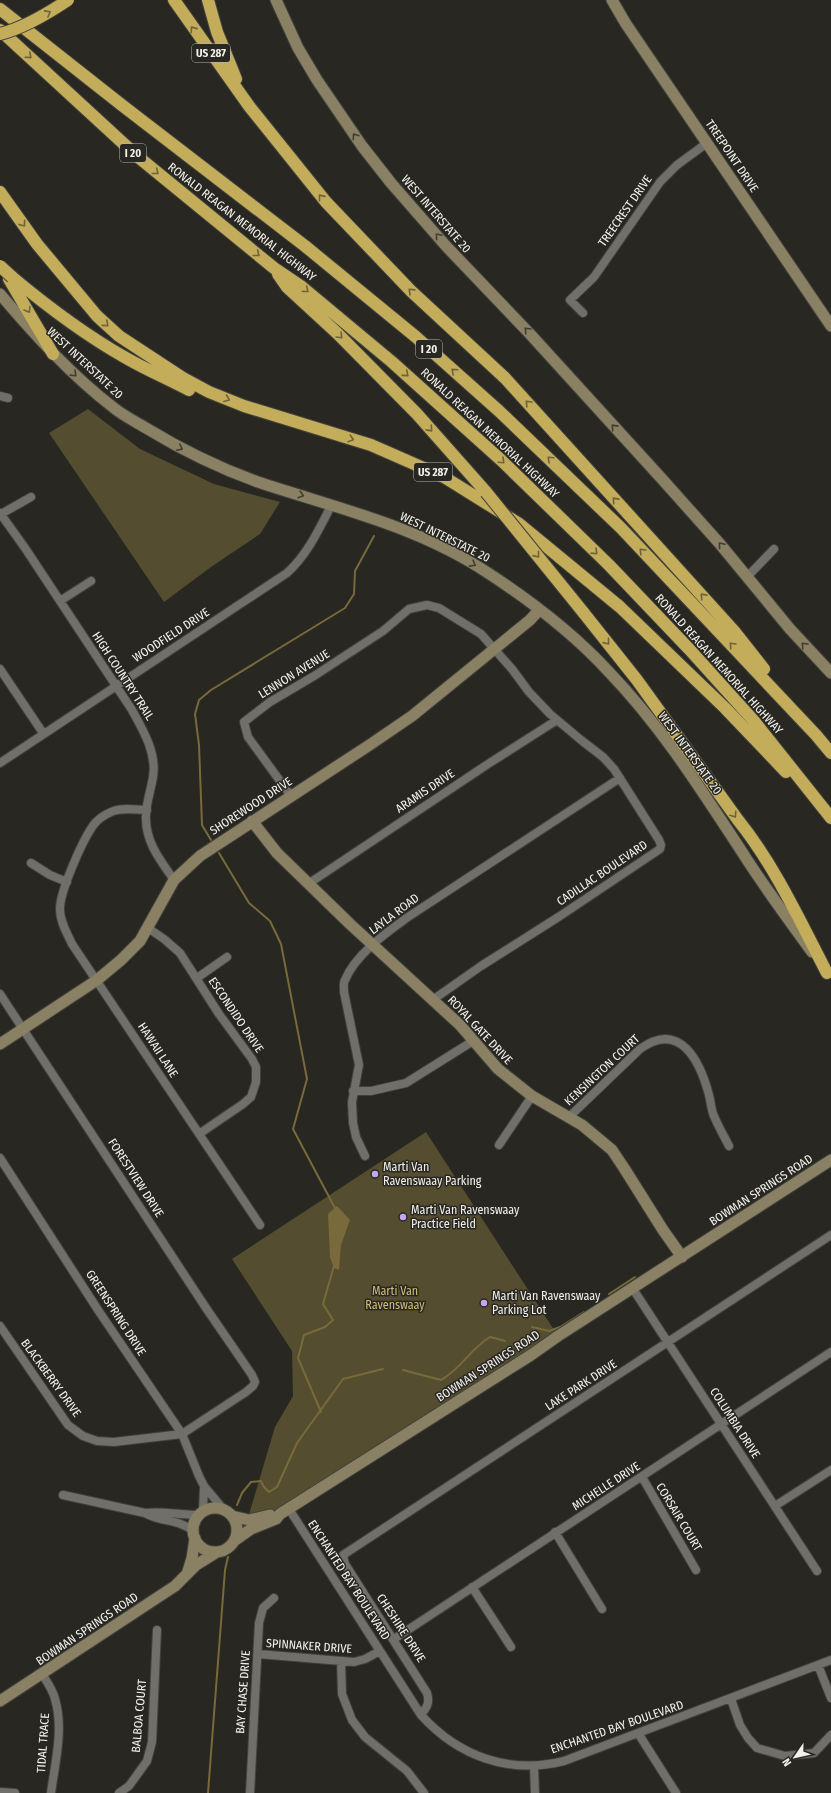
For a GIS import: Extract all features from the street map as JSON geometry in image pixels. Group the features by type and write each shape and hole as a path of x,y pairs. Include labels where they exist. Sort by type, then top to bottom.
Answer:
{"highway":[{"path":"0,34 8,32 48,13 68,0"},
{"name":"US 287","path":"174,0 249,106 326,202 366,246 411,291 505,378 734,631 816,735"},
{"path":"208,0 217,32 249,106"},
{"name":"RONALD REAGAN MEMORIAL HIGHWAY","path":"0,9 123,106 299,241 422,343 499,411 621,528 816,735 831,753"},
{"name":"RONALD REAGAN MEMORIAL HIGHWAY","path":"0,30 136,156 274,268 302,287 436,401 506,465 609,565 690,650 754,721 831,819"},
{"name":"US 287","path":"0,192 37,244 97,316 119,336 145,354 192,384 209,392 244,406 371,445 444,477 518,523 620,607 725,708 831,819"},
{"path":"0,266 56,313 125,358 195,392 209,392"},
{"path":"0,266 54,354"},
{"path":"274,268 287,287 337,333 411,408 486,492 637,680 738,820 755,841 771,867 829,976"}],"street":[{"name":"WEST INTERSTATE 20","path":"276,0 298,48 317,80 362,146 391,182 446,246 530,334 662,479 790,629 831,673"},
{"name":"TREEPOINT DRIVE","path":"612,0 831,326"},
{"name":"TREECREST DRIVE","path":"583,313 570,300 594,277 660,182 677,164 708,143"},
{"name":"WEST INTERSTATE 20","path":"0,294 31,331 77,377 117,410 170,443 209,463 250,479 376,518 455,554 487,572 539,610 579,642 610,672 652,722 694,778 746,858 829,976"},
{"name":"HIGH COUNTRY TRAIL","path":"31,497 0,513 132,710 150,746 154,774 146,819 149,837 155,853 174,880"},
{"name":"WOODFIELD DRIVE","path":"0,763 115,685 287,573 299,563 332,504"},
{"path":"747,577 774,549"},
{"path":"60,601 91,581"},
{"name":"LENNON AVENUE","path":"291,796 248,737 244,722 270,702 314,676 383,631 409,609 427,605 432,606"},
{"name":"CADILLAC BOULEVARD","path":"432,606 456,617 481,634 495,648 529,692 557,720 603,757 620,778 661,845 660,850 481,966 434,999"},
{"name":"SHOREWOOD DRIVE","path":"0,1044 98,980 121,960 140,941 174,880 200,856 412,716 530,620 539,610"},
{"path":"0,669 43,733"},
{"name":"ARAMIS DRIVE","path":"308,884 481,768 557,720"},
{"name":"LAYLA ROAD","path":"365,1156 356,1137 352,1123 353,1091 359,1066 344,996 344,981 352,968 386,933 408,917 620,778"},
{"name":"HAWAII LANE","path":"147,810 117,810 104,815 92,826 62,893 60,909 63,924 72,944 98,980 260,1225"},
{"name":"ROYAL GATE DRIVE","path":"252,821 277,853 373,945 434,999 460,1025 498,1069 532,1096 582,1125 612,1150 682,1257"},
{"path":"31,863 50,876 67,882"},
{"name":"ESCONDIDO DRIVE","path":"148,928 180,953 219,1014 252,1058 256,1067 256,1082 251,1097 199,1134"},
{"name":"ESCONDIDO DRIVE","path":"196,978 227,957"},
{"name":"FORESTVIEW DRIVE","path":"0,994 252,1376"},
{"name":"KENSINGTON COURT","path":"568,1118 640,1049 648,1043 658,1039 667,1039 682,1043 693,1056 709,1094 713,1115 729,1146"},
{"path":"353,1091 370,1091 406,1083 473,1041"},
{"path":"499,1145 532,1096"},
{"name":"GREENSPRING DRIVE","path":"0,1158 98,1310 182,1434 204,1486 228,1513"},
{"name":"BOWMAN SPRINGS ROAD","path":"234,1541 251,1529 276,1520 284,1511 633,1289 831,1160"},
{"name":"LAKE PARK DRIVE","path":"343,1555 831,1235"},
{"name":"COLUMBIA DRIVE","path":"633,1289 817,1571"},
{"name":"BLACKBERRY DRIVE","path":"0,1326 68,1425 83,1436 97,1441 114,1442 182,1434 250,1389 255,1382 252,1376"},
{"name":"MICHELLE DRIVE","path":"394,1639 831,1352"},
{"path":"775,1506 831,1470"},
{"name":"CORSAIR COURT","path":"642,1477 696,1570"},
{"name":"GREENSPRING DRIVE","path":"201,1514 204,1486"},
{"path":"63,1495 145,1513 154,1518 181,1523 194,1534 204,1548 217,1552 224,1550 234,1541 237,1528 228,1513 217,1508 209,1509 201,1514 194,1524 194,1534"},
{"name":"BOWMAN SPRINGS ROAD","path":"228,1513 249,1520 284,1511"},
{"name":"ENCHANTED BAY BOULEVARD","path":"284,1511 380,1651 421,1715 444,1737 458,1747 482,1758 534,1766 564,1761 831,1660"},
{"path":"145,1513 201,1514"},
{"path":"555,1532 602,1609"},
{"name":"BOWMAN SPRINGS ROAD","path":"186,1575 192,1558 194,1534"},
{"name":"BOWMAN SPRINGS ROAD","path":"0,1701 175,1586 203,1559 217,1552"},
{"name":"CHESHIRE DRIVE","path":"343,1555 345,1564 427,1693 429,1701 421,1715"},
{"path":"472,1587 511,1647"},
{"name":"BAY CHASE DRIVE","path":"250,1793 261,1613 266,1604 274,1598"},
{"name":"BALBOA COURT","path":"119,1793 129,1786 147,1762 150,1748 157,1630"},
{"name":"SPINNAKER DRIVE","path":"258,1654 354,1662 365,1659 380,1651"},
{"path":"341,1661 342,1694 352,1720 365,1737 407,1771 424,1793"},
{"path":"818,1665 831,1698"},
{"name":"TIDAL TRACE","path":"42,1674 55,1698 58,1712 59,1726 52,1793"},
{"path":"731,1699 740,1726 757,1748 785,1756 814,1753 831,1735"},
{"path":"638,1733 676,1793"},
{"path":"534,1766 536,1793"},
{"path":"0,1792 15,1793"}],"green space":[{"path":"88,409 140,449 214,484 280,502 260,534 211,567 164,602 49,433"},
{"name":"Marti Van Ravenswaay","path":"426,1132 558,1336 244,1531 275,1427 293,1396 292,1351 232,1259"}],"shaded area":[{"path":"337,1206 350,1220 341,1245 339,1270 334,1268 330,1257 328,1214"}],"waterway":[{"path":"211,840 202,825 199,745 195,714 199,700 211,690 345,608 354,594 355,571 374,536"},
{"path":"219,853 249,903 270,921 281,944 307,1079 293,1129 336,1210"},
{"path":"321,1412 298,1358 304,1335 325,1327 333,1320 323,1304 334,1266"},
{"path":"609,1294 635,1277"},
{"path":"532,1327 549,1331 560,1327 584,1312"},
{"path":"403,1370 441,1380 490,1337 505,1341"},
{"path":"237,1505 242,1493 251,1482 261,1481 269,1492 277,1487 297,1443 343,1379 383,1369"},
{"path":"208,1793 225,1570 228,1557"}],"place":[{"name":"Marti Van Ravenswaay Parking","path":"375,1174"},
{"name":"Marti Van Ravenswaay Practice Field","path":"403,1217"},
{"name":"Marti Van Ravenswaay Parking Lot","path":"484,1303"}]}
